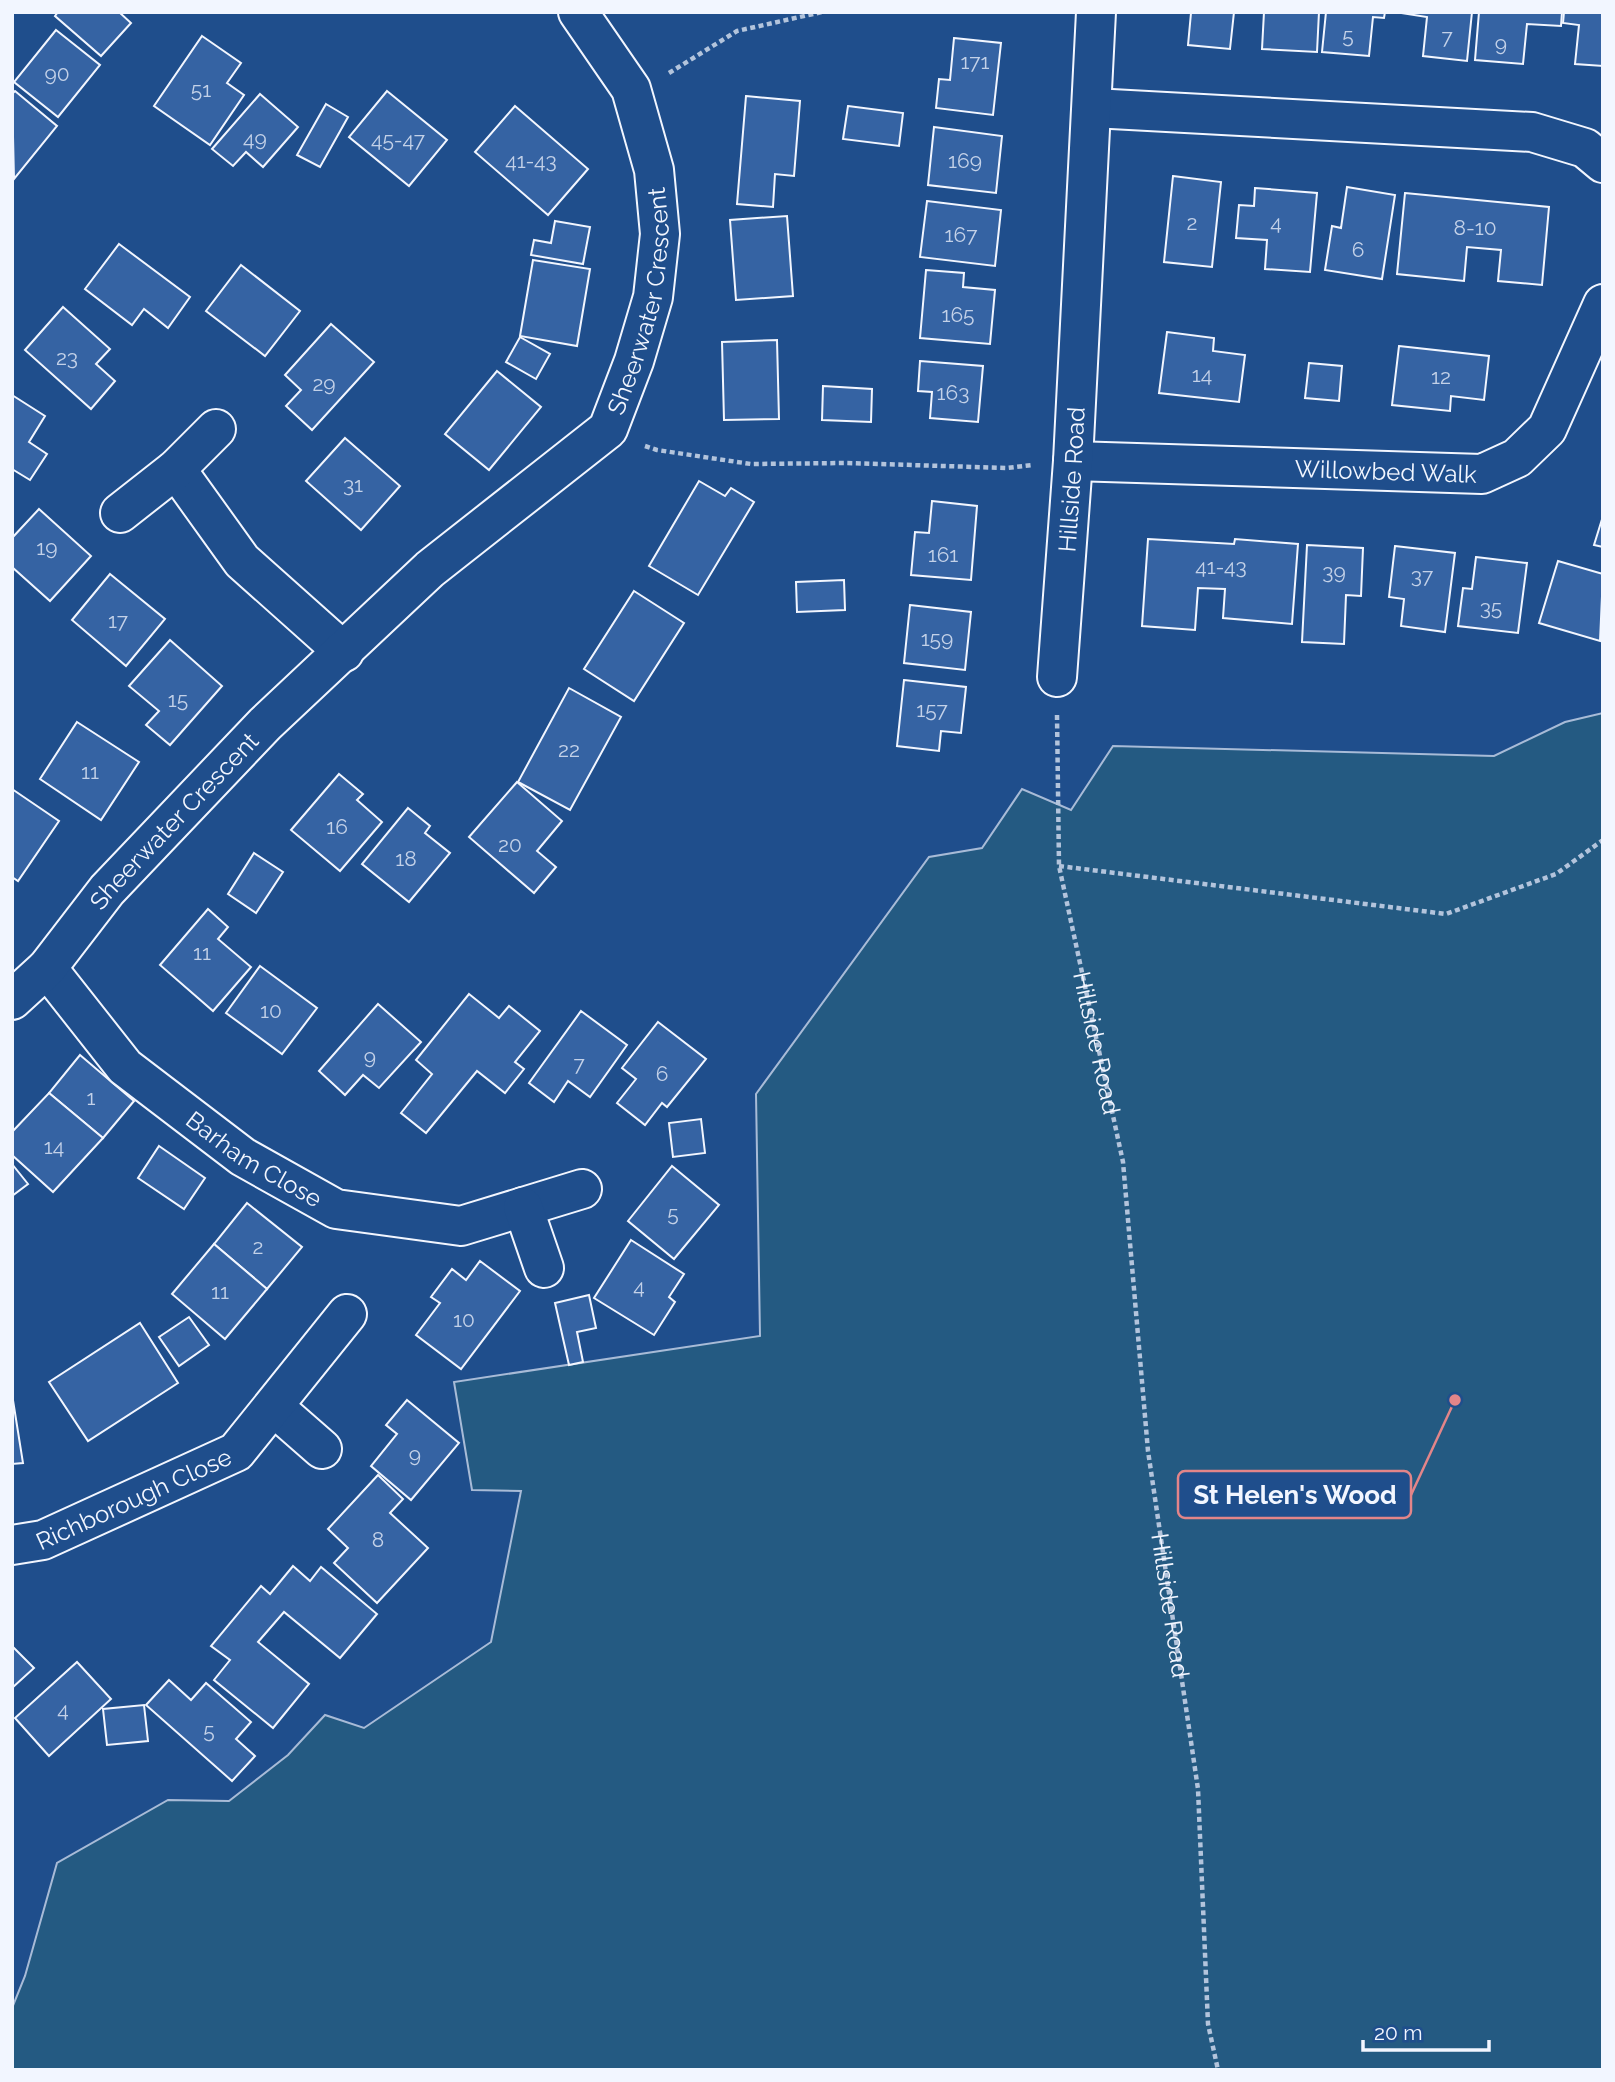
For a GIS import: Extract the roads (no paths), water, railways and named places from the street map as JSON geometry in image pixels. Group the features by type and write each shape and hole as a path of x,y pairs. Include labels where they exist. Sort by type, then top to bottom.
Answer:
{"street":[{"name":"Sheerwater Crescent","path":"12,1000 47,968 107,890 265,724 430,569 608,429 634,361 653,297 660,234 654,170 631,89 578,12"},
{"name":"Hillside Road","path":"1057,677 1073,461 1096,12"},
{"path":"1093,108 1532,132 1585,148 1603,163"},
{"name":"Willowbed Walk","path":"1073,461 1482,474 1517,458 1547,429 1603,304"},
{"path":"120,513 176,469 216,429"},
{"path":"176,469 242,561 344,652"},
{"name":"Barham Close","path":"47,968 125,1068 243,1157 336,1209 461,1226 582,1189"},
{"path":"523,1207 544,1268"},
{"name":"Richborough Close","path":"12,1545 43,1540 236,1452 348,1314"},
{"path":"274,1407 322,1449"}],"place":[{"name":"St Helen's Wood","path":"1455,1400"}]}
